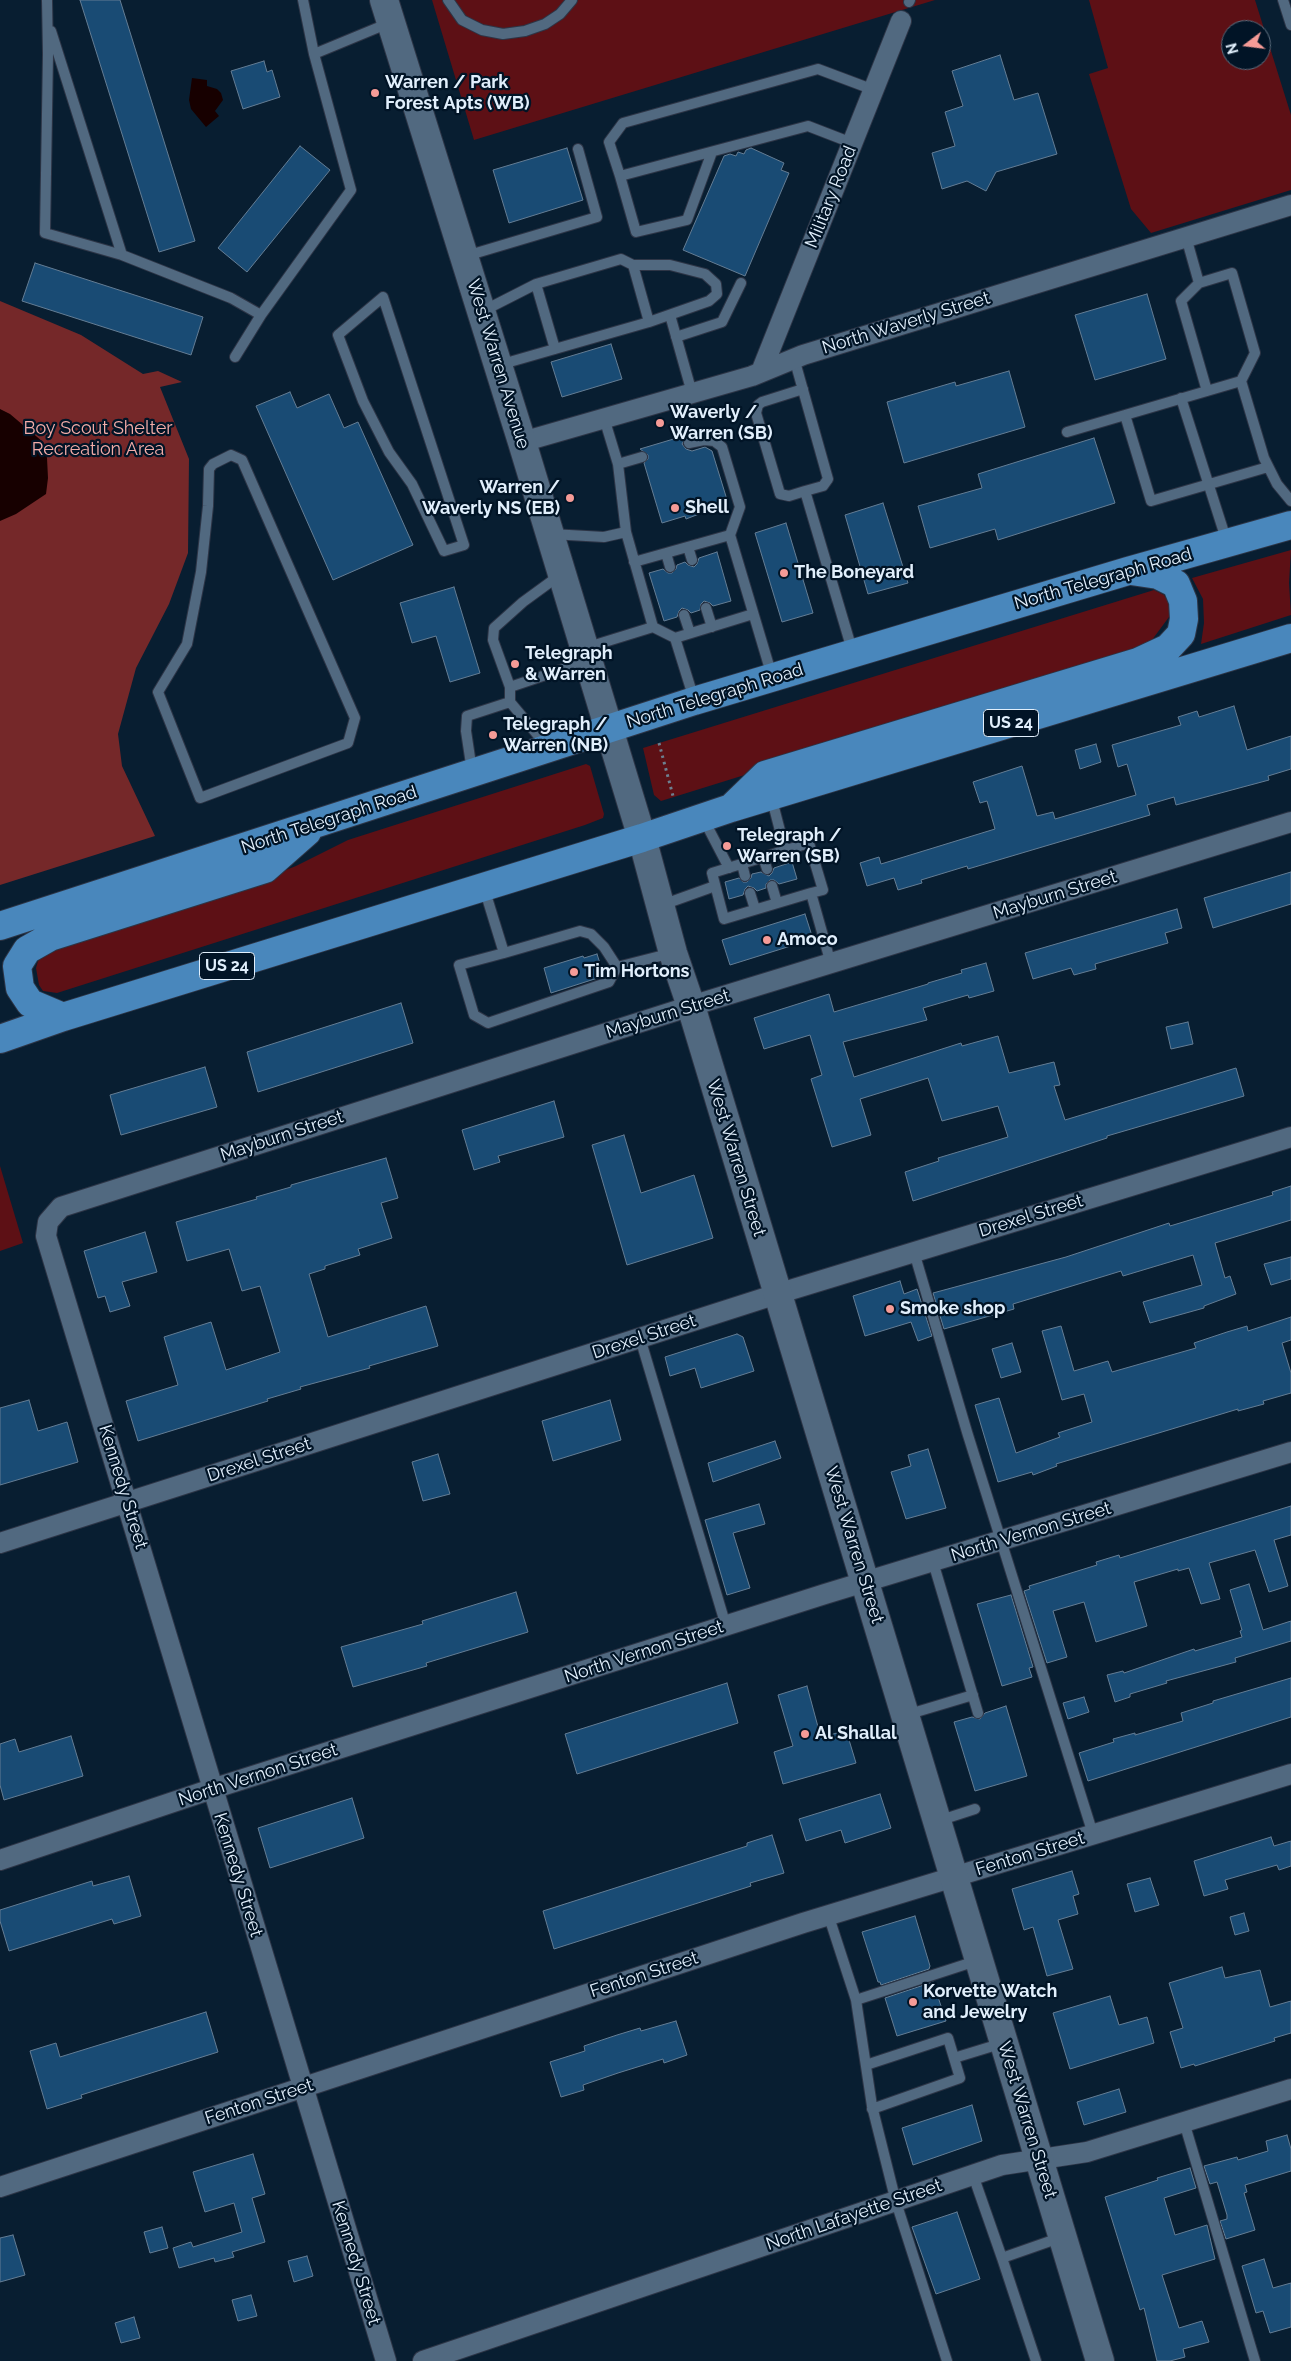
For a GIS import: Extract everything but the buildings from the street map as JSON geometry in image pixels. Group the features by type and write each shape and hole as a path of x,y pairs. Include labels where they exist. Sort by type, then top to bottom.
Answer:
{"main road":[{"name":"West Warren Avenue","path":"388,11 499,365 608,730"},
{"name":"North Telegraph Road","path":"0,926 472,775 694,701 1128,571 1291,525"},
{"path":"731,808 765,775 1138,662 1168,648 1180,634 1184,619 1183,601 1176,584 1158,575 1128,571"},
{"name":"US 24","path":"0,1039 63,1016 642,838 731,808 1291,638"},
{"name":"West Warren Street","path":"608,730 642,838 673,953 691,1006 1040,2160 1098,2360"},
{"path":"63,1016 30,1003 20,988 17,966 27,950 50,937 265,869 315,825"}],"street":[{"name":"Military Road","path":"761,372 901,21"},
{"name":"North Waverly Street","path":"522,442 761,372 794,358 1291,205"},
{"name":"Mayburn Street","path":"51,1217 61,1207 691,1006 1291,822"},
{"name":"Drexel Street","path":"0,1543 777,1294 1291,1137"},
{"name":"Kennedy Street","path":"51,1217 48,1222 46,1236 128,1502 212,1789 386,2361"},
{"name":"North Vernon Street","path":"0,1860 212,1789 726,1626 1291,1452"},
{"name":"Fenton Street","path":"0,2187 828,1914 954,1878 1291,1774"},
{"name":"North Lafayette Street","path":"423,2361 1002,2165 1087,2152 1291,2089"}],"lane":[{"path":"47,0 45,233 122,254 231,298 261,315"},
{"path":"235,357 261,315 351,190 314,54 303,0"},
{"path":"448,0 462,20 482,30 503,34 525,31 545,24 560,14 572,0"},
{"path":"1283,0 1291,25"},
{"path":"314,54 388,11"},
{"path":"47,19 122,254"},
{"path":"712,152 687,220 636,232 610,142 623,123 818,69 874,90"},
{"path":"620,176 808,126 852,144"},
{"path":"465,257 597,217 578,149"},
{"path":"1186,237 1199,283"},
{"path":"482,311 536,284 621,259 634,266 670,265 705,274 716,284 717,294 709,301 649,322 499,365"},
{"path":"634,266 649,322"},
{"path":"1207,391 1181,301 1199,283 1232,273 1255,353 1241,381 1264,458 1277,484 1291,501"},
{"path":"676,337 722,322 741,283"},
{"path":"536,284 555,349"},
{"path":"383,297 464,545 444,552 412,484 389,452 363,401 338,335 383,297"},
{"path":"670,315 692,393"},
{"path":"794,358 803,389 828,479 823,486 789,496 780,494 756,413 758,404 803,389"},
{"path":"1067,432 1241,381"},
{"path":"1181,398 1228,542"},
{"path":"1125,415 1151,501 1268,467"},
{"path":"604,418 618,464 626,532 653,627 675,638 753,614"},
{"path":"689,443 704,440 714,441 722,447 740,507 730,535 773,678"},
{"path":"231,455 242,460 355,718 348,743 200,798 158,692 187,644 201,572 208,506 209,469 213,464 231,455"},
{"path":"618,464 642,457"},
{"path":"805,491 839,610 854,654"},
{"path":"550,534 604,537 626,532"},
{"path":"634,562 730,535"},
{"path":"688,546 692,560"},
{"path":"666,553 670,567"},
{"path":"550,749 510,702 510,687 493,640 494,628 523,602 562,573"},
{"path":"706,608 712,627"},
{"path":"684,615 690,633"},
{"path":"510,687 653,627"},
{"path":"675,638 694,701"},
{"path":"472,775 466,731 467,716 510,702"},
{"path":"771,796 785,850"},
{"path":"703,818 729,868"},
{"path":"809,843 823,890 724,919 712,873 763,857 809,843"},
{"path":"763,857 767,869"},
{"path":"742,864 745,876"},
{"path":"483,886 504,953"},
{"path":"661,905 715,886"},
{"path":"772,886 777,903"},
{"path":"750,893 755,909"},
{"path":"811,893 831,964"},
{"path":"617,967 604,947 591,934 580,931 459,965 474,1015 488,1023 609,982 617,967 673,953"},
{"path":"914,1252 967,1432 1093,1834"},
{"path":"640,1338 726,1626"},
{"path":"933,1562 978,1713"},
{"path":"906,1715 973,1695"},
{"path":"937,1821 975,1809"},
{"path":"828,1914 856,2000 872,2109 896,2202 947,2361"},
{"path":"856,2000 979,1960"},
{"path":"866,2065 948,2038 960,2078 872,2109"},
{"path":"954,2058 1004,2043"},
{"path":"1184,2122 1256,2361"},
{"path":"973,2175 1036,2361"},
{"path":"1002,2258 1062,2236"}],"path":[{"path":"659,743 673,796"}],"shaded area":[{"path":"432,0 935,0 474,140"},
{"path":"1089,0 1255,0 1261,20 1221,20 1221,70 1271,70 1271,51 1291,115 1291,190 1151,233 1131,209 1089,74 1108,68"},
{"path":"192,78 207,80 207,86 217,89 221,93 223,100 215,111 219,116 206,127 191,109 189,100"},
{"path":"0,409 10,414 43,442 47,458 48,478 46,494 16,514 0,521"},
{"path":"1291,550 1289,583 1291,615 1201,644 1204,623 1203,599 1192,578"},
{"path":"1154,590 1164,595 1170,605 1169,617 1146,648 1118,659 661,801 654,795 643,748"},
{"path":"586,764 590,766 604,814 603,818 57,993 43,991 39,985 36,968 38,961 52,947 253,883 296,866 348,840"},
{"path":"0,1166 23,1243 0,1251"}],"green space":[{"name":"Boy Scout Shelter Recreation Area","path":"0,301 81,335 143,374 158,371 182,382 160,387 189,459 188,553 169,604 136,668 118,734 122,766 155,836 0,885"}],"place":[{"name":"Warren / Park Forest Apts (WB)","path":"375,93"},
{"name":"Waverly / Warren (SB)","path":"660,423"},
{"name":"Warren / Waverly NS (EB)","path":"570,498"},
{"name":"Shell","path":"675,508"},
{"name":"The Boneyard","path":"784,573"},
{"name":"Telegraph & Warren","path":"515,664"},
{"name":"Telegraph / Warren (NB)","path":"493,735"},
{"name":"Telegraph / Warren (SB)","path":"727,846"},
{"name":"Amoco","path":"767,940"},
{"name":"Tim Hortons","path":"574,972"},
{"name":"Smoke shop","path":"890,1309"},
{"name":"Al Shallal","path":"805,1734"},
{"name":"Korvette Watch and Jewelry","path":"913,2002"}]}
